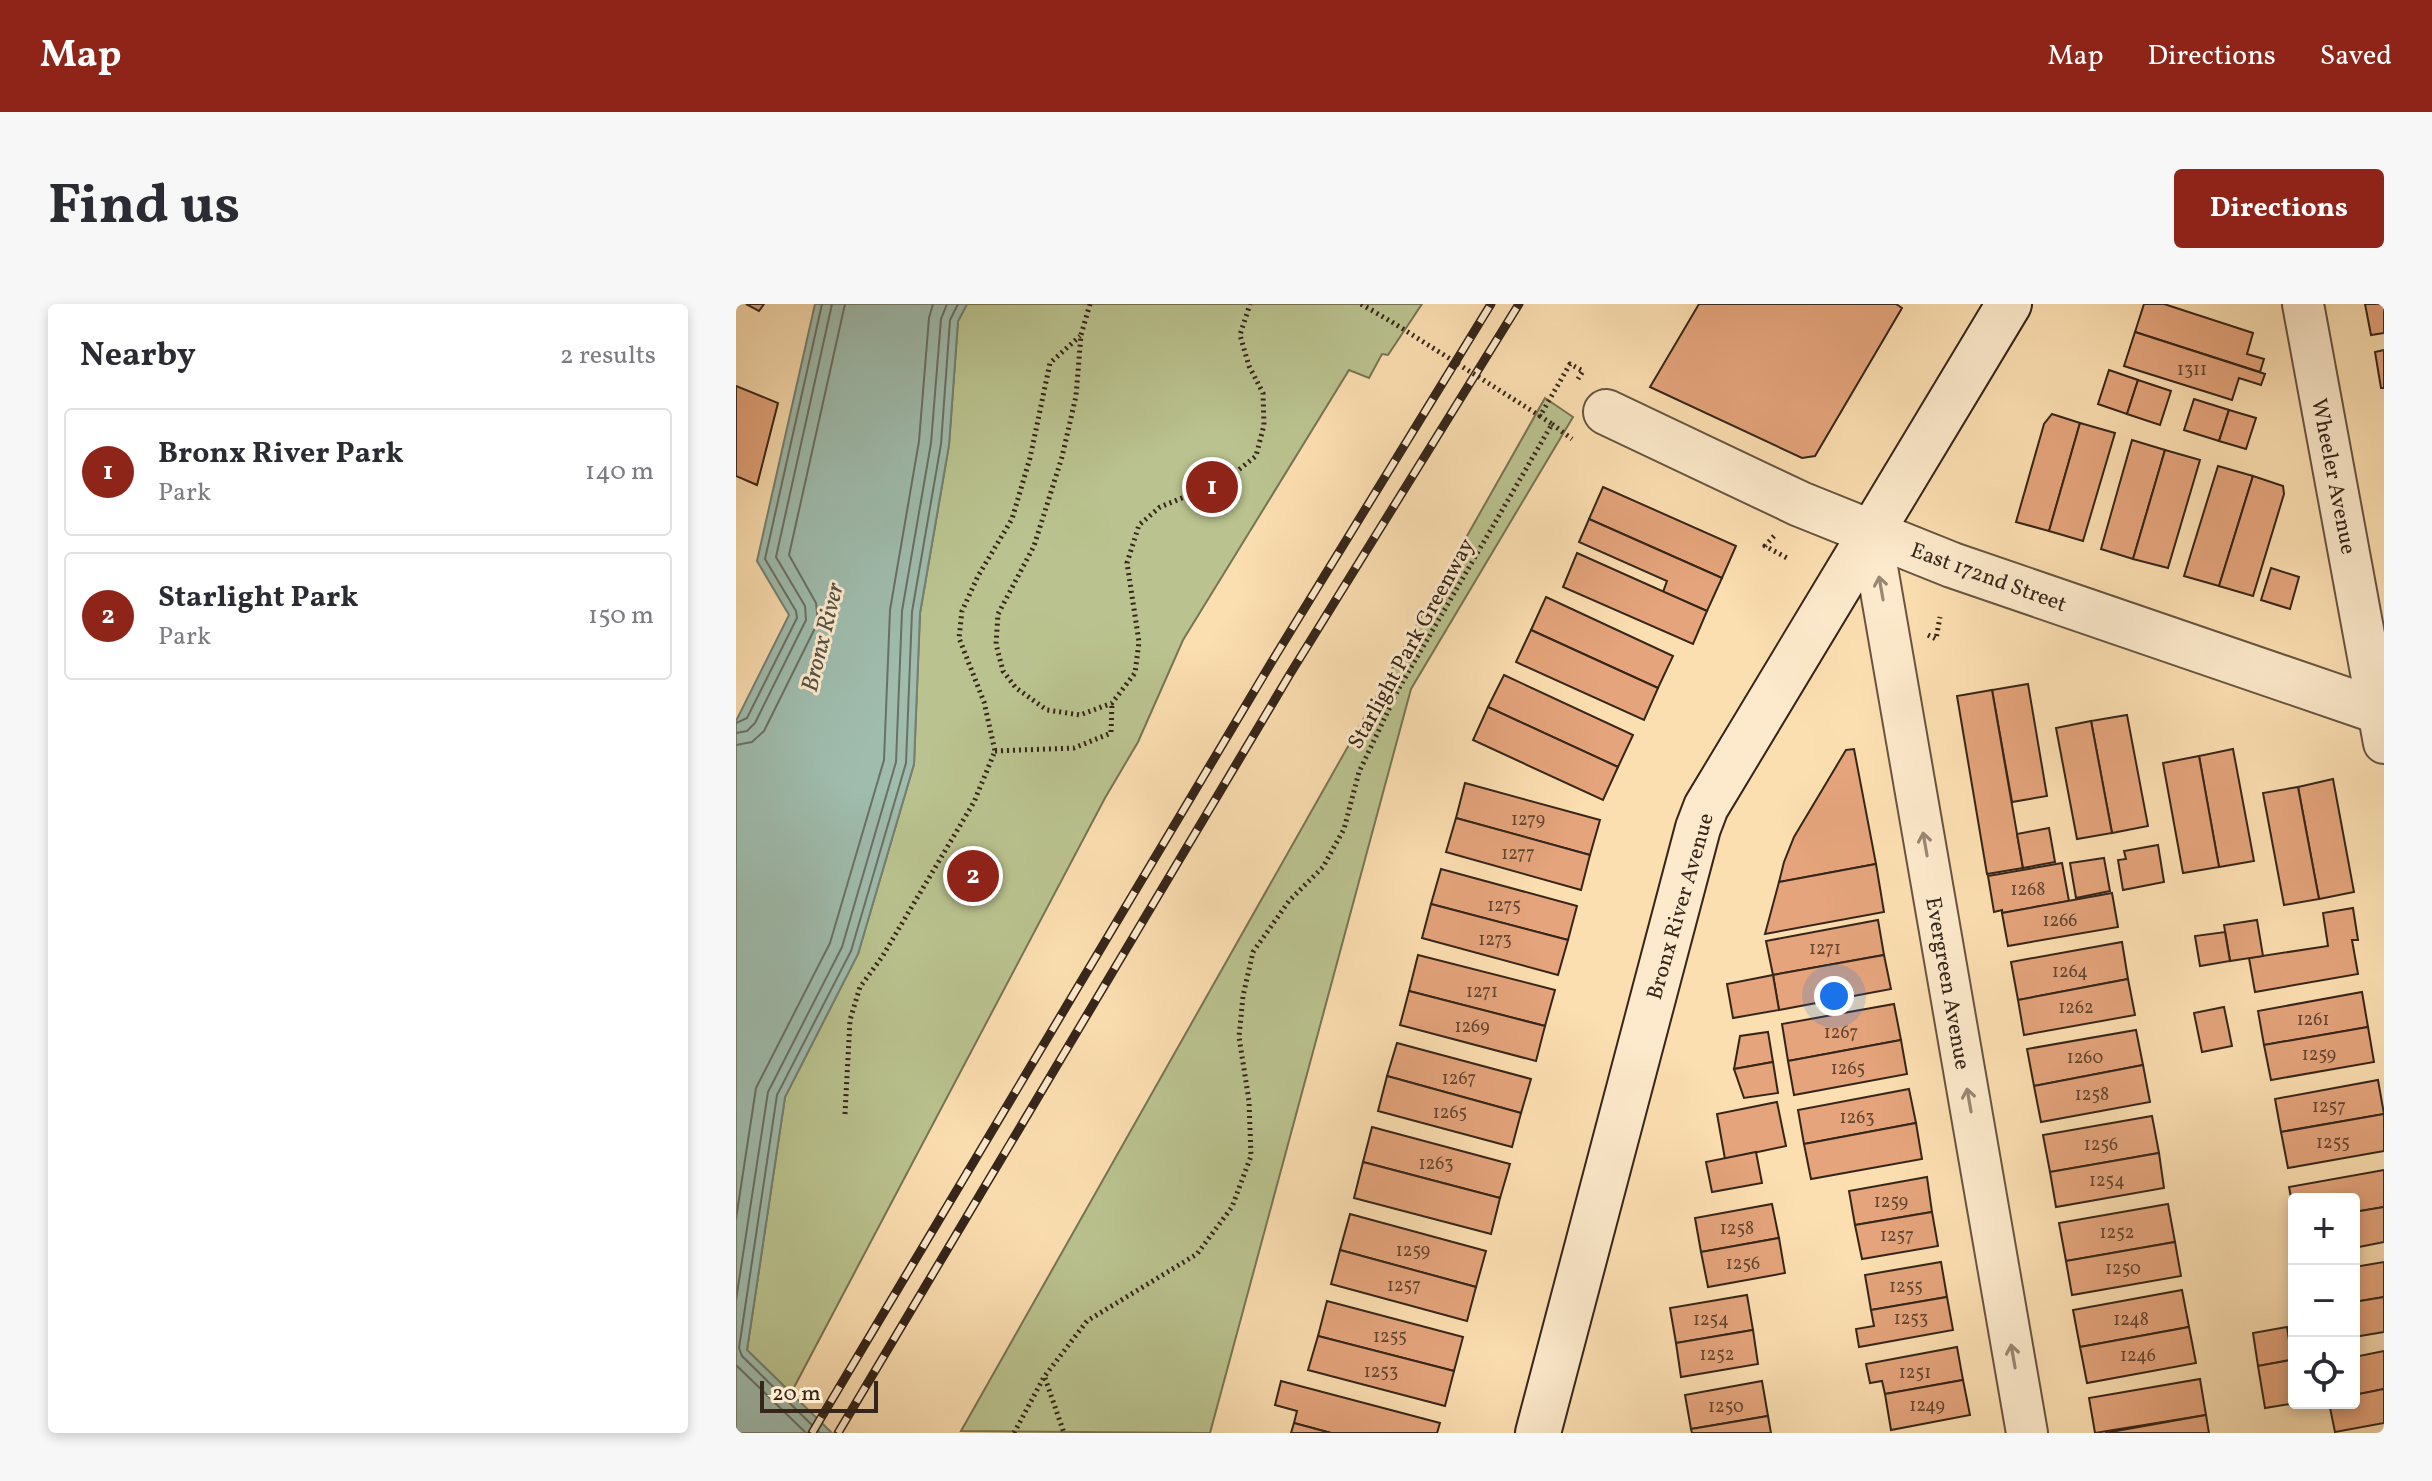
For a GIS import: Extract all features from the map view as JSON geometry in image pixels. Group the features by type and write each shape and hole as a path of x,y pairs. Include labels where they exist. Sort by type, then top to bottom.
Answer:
{"main road":[{"name":"Bronx River Avenue","path":"1538,1433 1702,817 2009,304"},
{"name":"East 172nd Street","path":"1606,412 1800,504 1871,533 2382,721"}],"street":[{"name":"Wheeler Avenue","path":"2303,304 2382,721"},
{"name":"Evergreen Avenue","path":"1871,533 2027,1433"}],"path":[{"path":"1090,304 1081,335 1076,396 1062,457 1034,546 998,614 996,644 1003,671 1016,688 1047,710 1080,715 1112,703 1135,673 1139,642 1127,563 1139,525 1160,507 1226,480 1256,456 1264,425 1263,393 1249,366 1240,335 1250,304"},
{"path":"1361,304 1562,432"},
{"path":"1375,304 1380,314"},
{"path":"845,1114 850,1020 860,987 882,957 974,802 995,751 984,702 959,638 962,611 978,576 1012,519 1030,458 1050,363 1081,335"},
{"name":"Starlight Park Greenway","path":"1014,1433 1044,1377 1087,1321 1197,1254 1232,1207 1251,1156 1249,1101 1239,1037 1243,996 1253,952 1289,901 1323,867 1344,829 1359,772 1398,690 1552,424"},
{"path":"1765,546 1787,558"},
{"path":"1936,639 1940,617"},
{"path":"995,751 1074,748 1111,733 1112,703"},
{"path":"1044,1377 1064,1433"}],"green space":[{"path":"967,304 1422,304 1388,355 1382,354 1369,378 1349,370 1183,640 1138,742 1105,798 791,1393 747,1350 785,1097 858,954 914,764 920,613 949,445 958,321"},
{"path":"1545,398 1573,417 1411,689 1210,1433 961,1431"}],"water":[{"name":"Bronx River","path":"815,304 967,304 958,321 949,445 920,613 914,764 858,954 785,1097 747,1350 832,1433 736,1433 736,721 789,615 757,561"}],"building":[{"path":"746,304 764,304 759,311"},
{"path":"1699,304 1896,304 1902,308 1815,456 1802,458 1650,387"},
{"path":"2144,304 2164,304 2253,333 2247,354 2264,359 2260,372 2135,332"},
{"path":"2365,304 2384,304 2384,333 2371,335"},
{"path":"2135,332 2265,374 2261,385 2239,378 2232,400 2124,366"},
{"path":"2384,350 2384,388 2381,388 2375,352"},
{"path":"2109,370 2138,380 2127,414 2098,404"},
{"path":"2138,380 2171,391 2160,425 2127,414"},
{"path":"736,386 778,403 757,485 736,476"},
{"path":"2194,399 2229,410 2219,441 2184,430"},
{"path":"2229,410 2256,418 2246,449 2219,441"},
{"path":"2052,414 2080,423 2049,531 2016,522 2044,424"},
{"path":"2080,423 2115,433 2083,541 2049,531"},
{"path":"2132,440 2165,450 2133,559 2101,549"},
{"path":"2165,450 2200,460 2168,568 2133,559"},
{"path":"2218,466 2253,476 2219,586 2184,576"},
{"path":"2253,476 2283,486 2284,494 2253,596 2219,586"},
{"path":"1603,487 1736,546 1722,578 1589,519"},
{"path":"1589,519 1722,578 1707,611 1663,592 1667,581 1579,542"},
{"path":"1577,553 1707,611 1693,644 1563,587"},
{"path":"2271,568 2299,577 2290,609 2261,600"},
{"path":"1546,597 1673,656 1658,688 1531,630"},
{"path":"1531,630 1658,688 1644,720 1516,662"},
{"path":"1504,675 1633,735 1618,767 1488,707"},
{"path":"2028,684 2047,796 2012,802 1992,690"},
{"path":"1992,690 2023,868 1987,874 1957,696"},
{"path":"1488,707 1618,767 1603,800 1473,740"},
{"path":"2127,715 2148,826 2112,833 2091,721"},
{"path":"2091,721 2112,833 2077,839 2056,728"},
{"path":"1854,749 1876,864 1779,882 1794,837 1846,750"},
{"path":"2233,749 2254,861 2219,867 2199,756"},
{"path":"2199,756 2219,867 2183,873 2163,763"},
{"path":"2333,779 2354,892 2319,899 2298,787"},
{"path":"1465,783 1600,820 1590,855 1456,818"},
{"path":"2298,787 2319,899 2284,905 2263,793"},
{"path":"1456,818 1590,855 1581,890 1446,852"},
{"path":"2049,828 2055,862 2023,868 2017,834"},
{"path":"2158,845 2164,882 2123,890 2118,860 2126,859 2124,851"},
{"path":"2104,858 2110,891 2076,898 2070,863"},
{"path":"2062,863 2069,901 1994,912 1988,876"},
{"path":"1876,864 1884,912 1765,934 1779,882"},
{"path":"1441,869 1577,906 1568,940 1431,904"},
{"path":"2112,893 2118,927 2008,946 2002,913"},
{"path":"1431,904 1568,940 1558,975 1422,938"},
{"path":"2353,908 2358,940 2352,940 2358,974 2255,992 2249,958 2328,946 2323,913"},
{"path":"1878,920 1884,955 1773,975 1766,941"},
{"path":"2257,920 2263,956 2230,961 2224,925"},
{"path":"2225,932 2230,961 2200,966 2195,936"},
{"path":"2122,942 2128,979 2018,1000 2011,962"},
{"path":"1418,955 1555,990 1545,1026 1409,991"},
{"path":"1884,955 1891,989 1779,1010 1773,975"},
{"path":"1773,975 1779,1010 1733,1018 1727,984"},
{"path":"2128,979 2135,1015 2024,1035 2018,1000"},
{"path":"1409,991 1545,1026 1536,1061 1400,1025"},
{"path":"2362,992 2368,1027 2264,1045 2258,1011"},
{"path":"1894,1004 1901,1040 1788,1061 1782,1024"},
{"path":"2224,1007 2232,1046 2202,1052 2194,1013"},
{"path":"2368,1027 2374,1062 2271,1080 2264,1045"},
{"path":"2136,1030 2143,1065 2034,1086 2027,1049"},
{"path":"1768,1032 1773,1062 1734,1069 1740,1036"},
{"path":"1901,1040 1907,1074 1794,1095 1788,1061"},
{"path":"1397,1043 1531,1079 1521,1113 1387,1076"},
{"path":"1773,1062 1778,1093 1744,1098 1734,1069"},
{"path":"2143,1065 2150,1102 2041,1122 2034,1086"},
{"path":"1387,1076 1521,1113 1512,1147 1378,1111"},
{"path":"2378,1080 2384,1114 2281,1132 2275,1099"},
{"path":"1909,1089 1916,1123 1804,1144 1798,1110"},
{"path":"1777,1102 1786,1146 1725,1159 1717,1114"},
{"path":"2384,1114 2384,1151 2288,1168 2281,1132"},
{"path":"2152,1116 2159,1153 2050,1172 2043,1135"},
{"path":"1916,1123 1922,1159 1811,1179 1804,1144"},
{"path":"1372,1127 1510,1164 1500,1198 1363,1162"},
{"path":"1756,1152 1762,1183 1712,1192 1706,1162"},
{"path":"2159,1153 2164,1188 2056,1207 2050,1172"},
{"path":"1363,1162 1500,1198 1491,1234 1354,1198"},
{"path":"2384,1170 2384,1207 2360,1211 2360,1193 2290,1193 2289,1187"},
{"path":"1927,1177 1932,1212 1855,1225 1849,1191"},
{"path":"1772,1204 1779,1238 1701,1252 1695,1218"},
{"path":"2168,1204 2175,1242 2066,1261 2059,1223"},
{"path":"2384,1207 2384,1242 2360,1247 2360,1211"},
{"path":"1932,1212 1938,1246 1862,1259 1855,1225"},
{"path":"1350,1214 1486,1251 1476,1287 1340,1250"},
{"path":"1779,1238 1785,1273 1708,1287 1701,1252"},
{"path":"2175,1242 2181,1276 2072,1295 2066,1261"},
{"path":"1340,1250 1476,1287 1467,1321 1331,1284"},
{"path":"1941,1262 1947,1297 1871,1310 1865,1275"},
{"path":"2384,1262 2384,1297 2360,1301 2360,1266"},
{"path":"2182,1290 2189,1327 2080,1347 2073,1310"},
{"path":"1747,1295 1753,1330 1676,1343 1670,1308"},
{"path":"1947,1297 1953,1330 1859,1347 1856,1329 1874,1326 1871,1310"},
{"path":"2384,1297 2384,1332 2360,1336 2360,1301"},
{"path":"1327,1301 1463,1337 1454,1371 1318,1336"},
{"path":"2189,1327 2196,1363 2087,1383 2080,1347"},
{"path":"2287,1327 2288,1361 2258,1366 2253,1333"},
{"path":"1753,1330 1758,1364 1681,1377 1676,1343"},
{"path":"1318,1336 1454,1371 1445,1406 1308,1370"},
{"path":"1957,1347 1963,1380 1885,1394 1882,1381 1870,1383 1866,1364"},
{"path":"2384,1351 2384,1389 2360,1394 2360,1356"},
{"path":"2288,1360 2288,1404 2265,1408 2258,1366"},
{"path":"2200,1379 2206,1415 2095,1433 2089,1398"},
{"path":"1963,1380 1970,1415 1891,1430 1885,1394"},
{"path":"1281,1381 1440,1423 1437,1433 1331,1433 1294,1423 1297,1411 1275,1405"},
{"path":"1762,1381 1768,1416 1691,1429 1685,1395"},
{"path":"2384,1389 2384,1423 2335,1432 2330,1409 2360,1409 2360,1394"},
{"path":"2206,1415 2209,1433 2105,1433"},
{"path":"1768,1416 1771,1433 1692,1433 1691,1429"},
{"path":"1294,1423 1331,1433 1291,1433"}],"railway":[{"path":"812,1433 1271,663 1491,304"},
{"path":"838,1433 1290,674 1519,304"}],"place":[{"name":"Bronx River Park","path":"1212,487"},
{"name":"Starlight Park","path":"973,876"}]}
